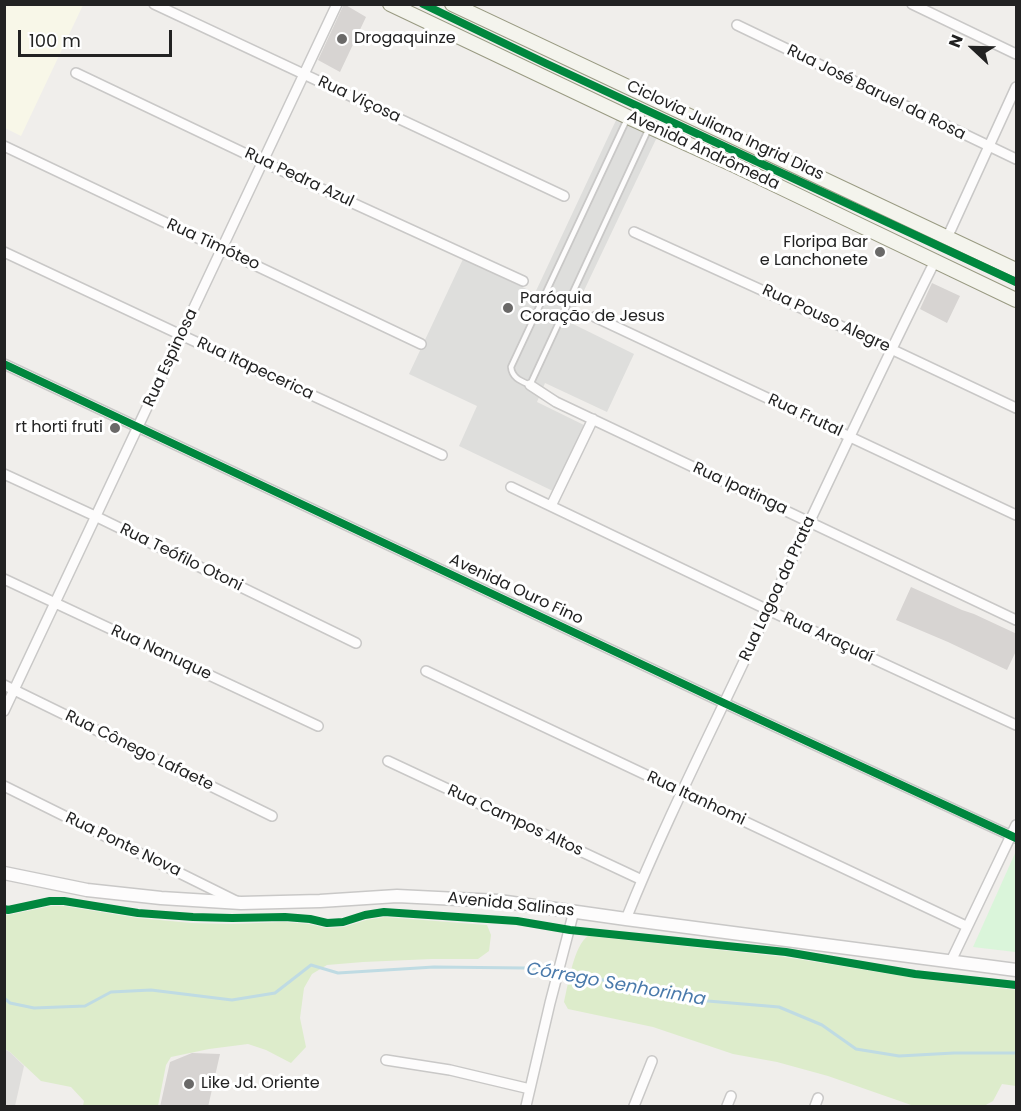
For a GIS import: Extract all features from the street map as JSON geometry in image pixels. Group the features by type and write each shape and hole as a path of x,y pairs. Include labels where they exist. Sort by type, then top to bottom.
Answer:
{"main road":[{"name":"Avenida Andrômeda","path":"390,4 1017,300"},
{"name":"Avenida Andrômeda","path":"452,4 1017,270"},
{"path":"543,77 546,63 553,53"},
{"path":"734,165 746,142"}],"street":[{"name":"Rua Viçosa","path":"154,4 564,196"},
{"name":"Rua Espinosa","path":"4,711 336,4"},
{"path":"912,4 1017,54"},
{"name":"Rua José Baruel da Rosa","path":"736,25 1017,159"},
{"name":"Rua Pedra Azul","path":"76,73 523,281"},
{"path":"947,238 1017,87"},
{"name":"Rua Timóteo","path":"4,146 421,344"},
{"name":"Rua Pouso Alegre","path":"634,232 1017,408"},
{"name":"Rua Itapecerica","path":"4,252 441,455"},
{"name":"Rua Lagoa da Prata","path":"626,919 682,792 849,437 935,261"},
{"name":"Rua Frutal","path":"595,317 1017,515"},
{"name":"Avenida Ouro Fino","path":"4,364 1014,837"},
{"name":"Rua Ipatinga","path":"530,385 556,402 1017,620"},
{"path":"551,506 593,419"},
{"name":"Rua Teófilo Otoni","path":"4,474 356,643"},
{"name":"Rua Araçuaí","path":"511,487 768,610 1017,725"},
{"name":"Rua Nanuque","path":"4,579 318,726"},
{"name":"Rua Itanhomi","path":"426,671 966,926"},
{"name":"Rua Cônego Lafaete","path":"4,685 272,816"},
{"name":"Rua Campos Altos","path":"388,761 642,880"},
{"name":"Rua Ponte Nova","path":"4,786 241,903"},
{"path":"951,961 966,926 1014,837 1017,825"},
{"name":"Avenida Salinas","path":"4,873 87,890 241,903 397,896 499,901 1017,970"},
{"path":"526,1107 574,911"},
{"path":"386,1060 450,1070 530,1089"},
{"path":"634,1107 652,1061"},
{"path":"727,1107 731,1096"}],"lane":[{"path":"628,117 511,367 514,377 530,385 650,126"}],"shaded area":[{"path":"5,4 83,5 21,136 5,128"},
{"name":"Paróquia Coração de Jesus","path":"618,116 658,135 569,322 634,354 607,412 545,383 537,402 586,426 555,492 459,446 477,406 409,374 463,259 535,293"},
{"path":"4,1049 24,1066 15,1106 5,1106"}],"green space":[{"path":"1016,851 1015,952 973,947"},
{"path":"51,906 192,923 285,922 326,928 344,927 385,917 487,925 491,935 489,951 478,959 432,959 327,965 312,974 304,988 300,1018 306,1047 291,1063 248,1044 209,1049 171,1057 166,1065 158,1106 83,1106 84,1101 71,1087 41,1081 5,1049 5,914"},
{"path":"588,936 785,957 915,978 1016,990 1016,1086 1002,1084 993,1101 984,1106 914,1106 828,1076 777,1062 733,1054 653,1027 568,1009 564,1002 572,966 579,948"}],"building":[{"name":"Drogaquinze","path":"344,4 366,17 340,72 318,60"},
{"path":"932,283 960,296 947,323 920,309"},
{"path":"911,587 1017,634 1017,649 1007,670 896,620"},
{"name":"Like Jd. Oriente","path":"192,1053 220,1054 208,1107 160,1107 170,1062"}],"waterway":[{"name":"Córrego Senhorinha","path":"4,998 10,1003 34,1008 85,1006 111,992 151,990 232,1000 275,993 311,965 338,973 434,967 525,968 595,978 672,998 779,1007 822,1025 856,1049 899,1056 1016,1053"}],"cycle path":[{"name":"Ciclovia Juliana Ingrid Dias","path":"423,4 1016,282"},
{"path":"4,364 1016,838"},
{"path":"4,909 50,901 64,901 138,913 193,917 285,917 327,923 343,922 384,912 517,921 570,930 786,952 915,974 1016,985"}],"place":[{"name":"Drogaquinze","path":"342,39"},
{"name":"Floripa Bar e Lanchonete","path":"880,252"},
{"name":"Paróquia Coração de Jesus","path":"508,308"},
{"name":"rt horti fruti","path":"115,428"},
{"name":"Like Jd. Oriente","path":"189,1084"}]}
